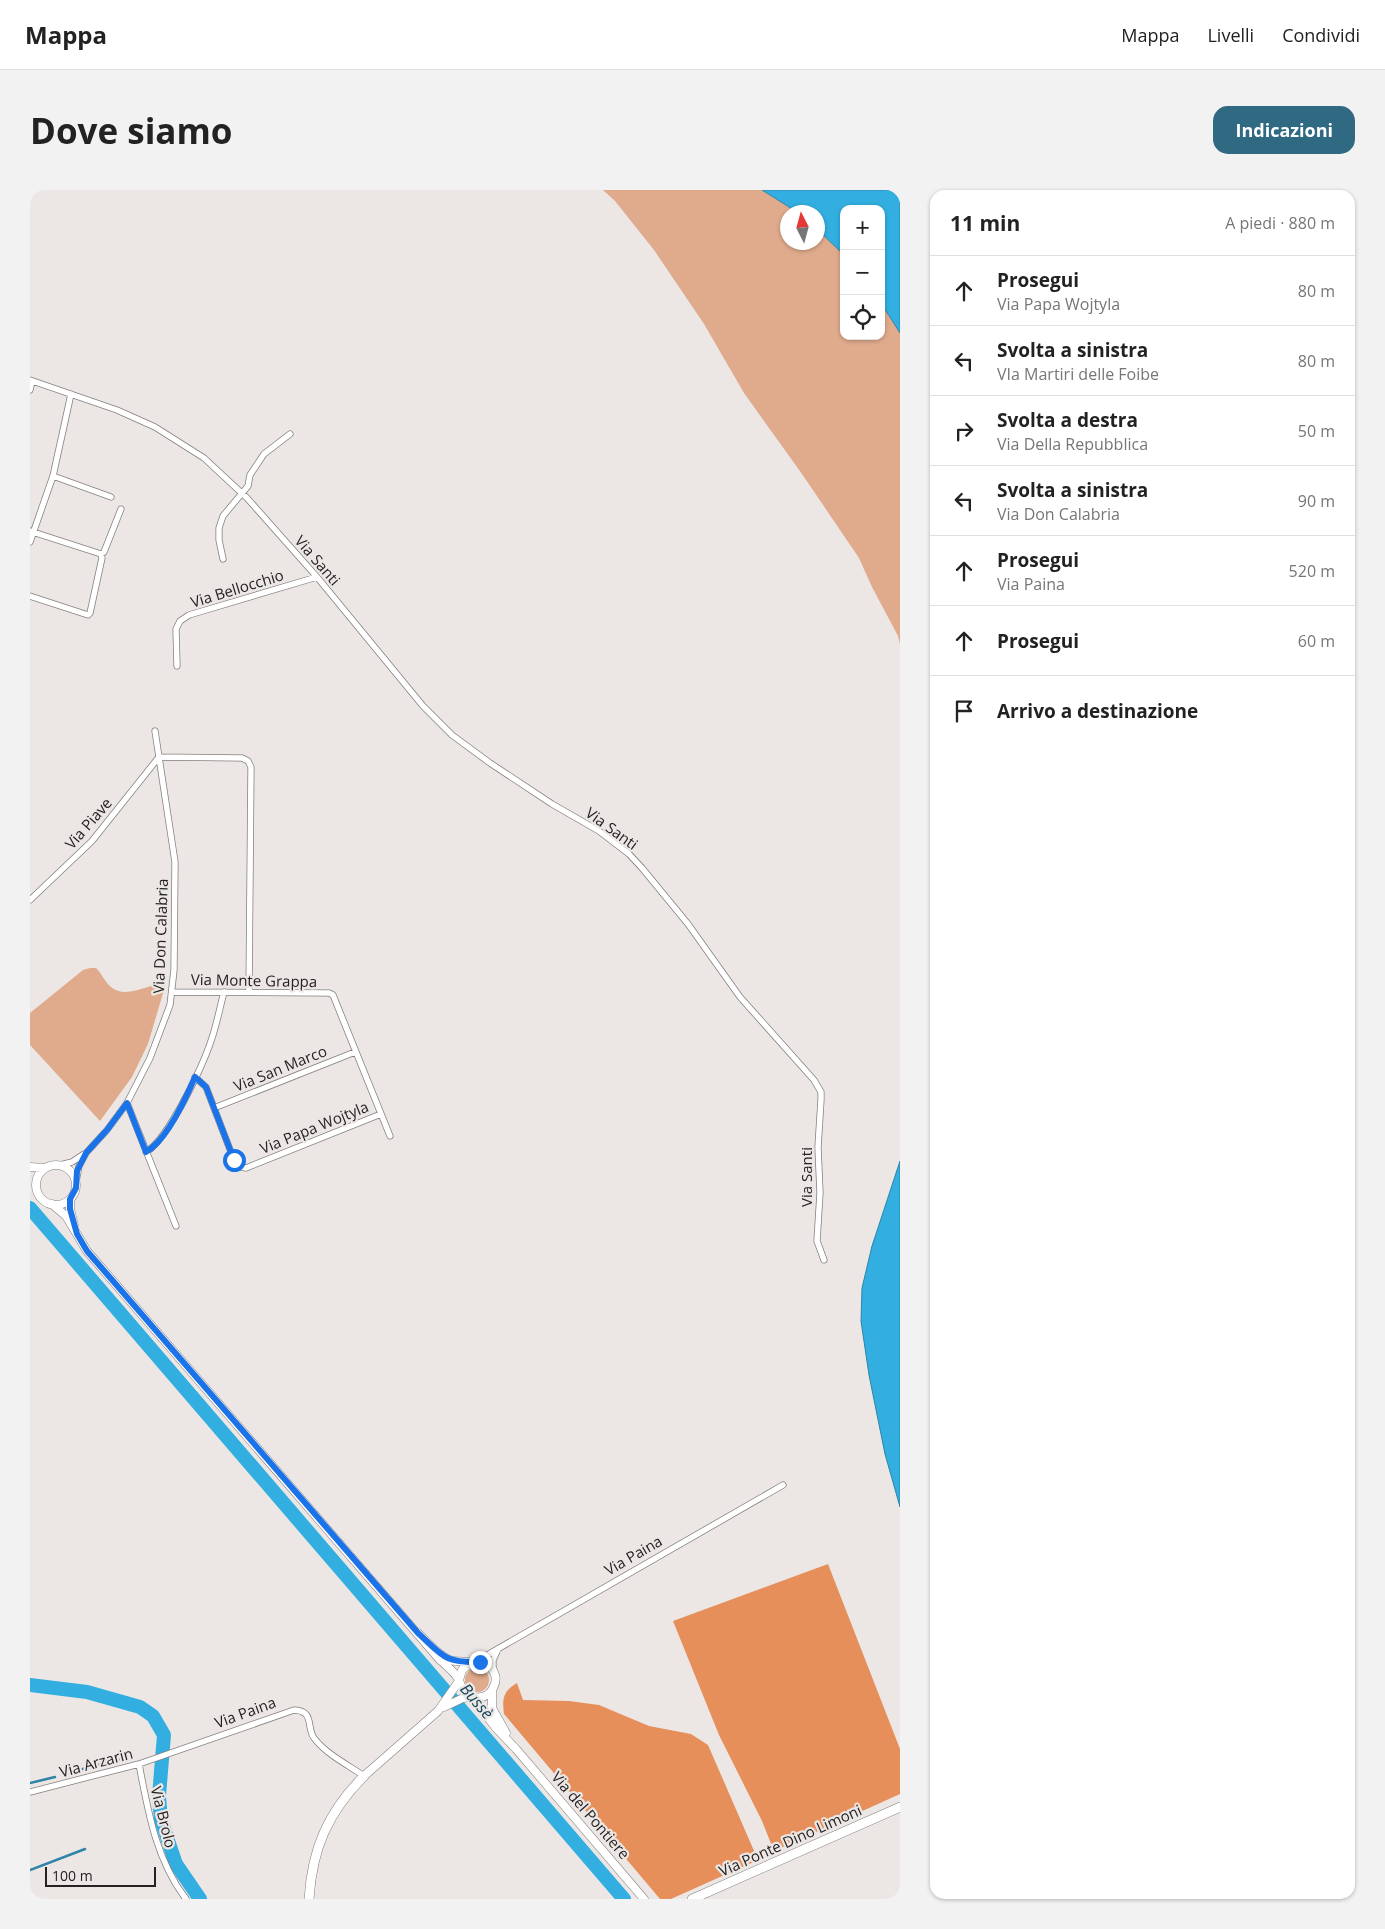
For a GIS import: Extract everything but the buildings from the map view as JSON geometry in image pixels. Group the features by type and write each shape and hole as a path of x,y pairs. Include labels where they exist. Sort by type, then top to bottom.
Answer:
{"main road":[{"path":"36,1185 38,1175 45,1168 52,1165 60,1165 71,1171 76,1182 76,1188 70,1199 70,1209 77,1234"},
{"path":"30,1167 45,1168"},
{"path":"30,1174 41,1198 63,1212 84,1246 94,1258 418,1633 469,1697"},
{"path":"52,1204 59,1205 70,1199"},
{"path":"418,1633 446,1658 456,1662 485,1664 494,1672 495,1682 492,1691 483,1697 469,1697 438,1711"},
{"path":"309,1899 315,1857 327,1824 338,1806 364,1776 438,1711 458,1683 462,1670 472,1662"},
{"name":"Via del Pontiere","path":"492,1691 490,1699 494,1713 516,1749"},
{"name":"Via del Pontiere","path":"469,1697 644,1899"},
{"name":"Via Ponte Dino Limoni","path":"692,1899 900,1807"}],"street":[{"path":"30,390 31,381"},
{"name":"Via Santi","path":"31,381 117,410 155,427 204,458 242,493 316,577 423,706 452,735 497,768 599,831 629,854 642,868 688,924 740,997 814,1080 820,1092 818,1147 820,1193 817,1241 824,1260"},
{"path":"30,542 32,531 53,476 71,394"},
{"path":"222,559 219,528 227,510 248,486 250,475 264,454 290,434"},
{"path":"53,476 111,497"},
{"path":"30,596 86,615 90,613 102,554 121,510"},
{"path":"32,531 102,554"},
{"name":"Via Bellocchio","path":"177,666 176,629 180,621 189,616 316,577"},
{"name":"Via Don Calabria","path":"76,1182 79,1166 86,1153 107,1130 127,1103 150,1058 170,1005 174,970 175,862 155,730"},
{"path":"159,757 242,758 248,761 251,767 249,992"},
{"name":"Via Piave","path":"30,900 92,842 159,757"},
{"name":"Via Monte Grappa","path":"172,992 329,993 333,995 390,1136"},
{"path":"146,1152 155,1146 164,1135 184,1102 212,1039 224,992"},
{"name":"Via San Marco","path":"214,1108 355,1052"},
{"name":"Via Papa Wojtyla","path":"195,1077 206,1087 234,1160 241,1167 246,1168 381,1114"},
{"path":"127,1103 176,1226"},
{"name":"Via Don Calabria","path":"60,1165 72,1162 86,1153"},
{"name":"Via Paina","path":"472,1662 498,1649 783,1484"},
{"path":"494,1672 493,1660 498,1649"},
{"name":"Via Paina","path":"167,1755 281,1713 301,1710 308,1718 313,1737 328,1751 364,1776"},
{"name":"Via Arzarin","path":"30,1792 167,1755"},
{"name":"Via Brolo","path":"139,1764 159,1851 177,1887 186,1899"}],"shaded area":[{"path":"603,190 762,190 786,205 780,205 780,250 825,250 825,237 840,251 840,340 885,340 885,309 900,333 900,644 898,636 859,558 744,393 704,324 654,250 615,201"},
{"path":"96,968 109,985 117,991 138,990 166,983 148,1044 132,1077 100,1121 30,1045 30,1013 83,970"},
{"path":"828,1564 900,1749 900,1794 774,1851 762,1821 719,1735 673,1621"},
{"path":"477,1668 485,1672 489,1680 485,1688 477,1692 469,1688 465,1680 469,1672"},
{"path":"517,1683 523,1700 569,1701 599,1705 649,1726 691,1734 708,1745 758,1860 671,1899 660,1899 504,1714 504,1696"}],"water":[{"path":"762,190 900,190 900,333 885,309 885,205 840,205 840,251 825,237 825,205 786,205"},
{"path":"900,1161 900,1507 885,1454 869,1375 861,1321 862,1288 872,1246"}],"waterway":[{"name":"Bussè","path":"30,1208 624,1899"},
{"path":"30,1685 87,1692 140,1707 153,1716 164,1735 159,1796 161,1820 176,1864 200,1899"},
{"path":"79,1770 128,1757"},
{"path":"30,1783 55,1777"},
{"path":"30,1870 85,1849"}],"route":[{"path":"234,1160 206,1087 195,1077 184,1102 164,1135 155,1146 146,1152 127,1103 107,1130 86,1153 77,1171 76,1188 70,1199 71,1213 77,1234 87,1251 418,1633 446,1658 456,1662 480,1662"}]}
